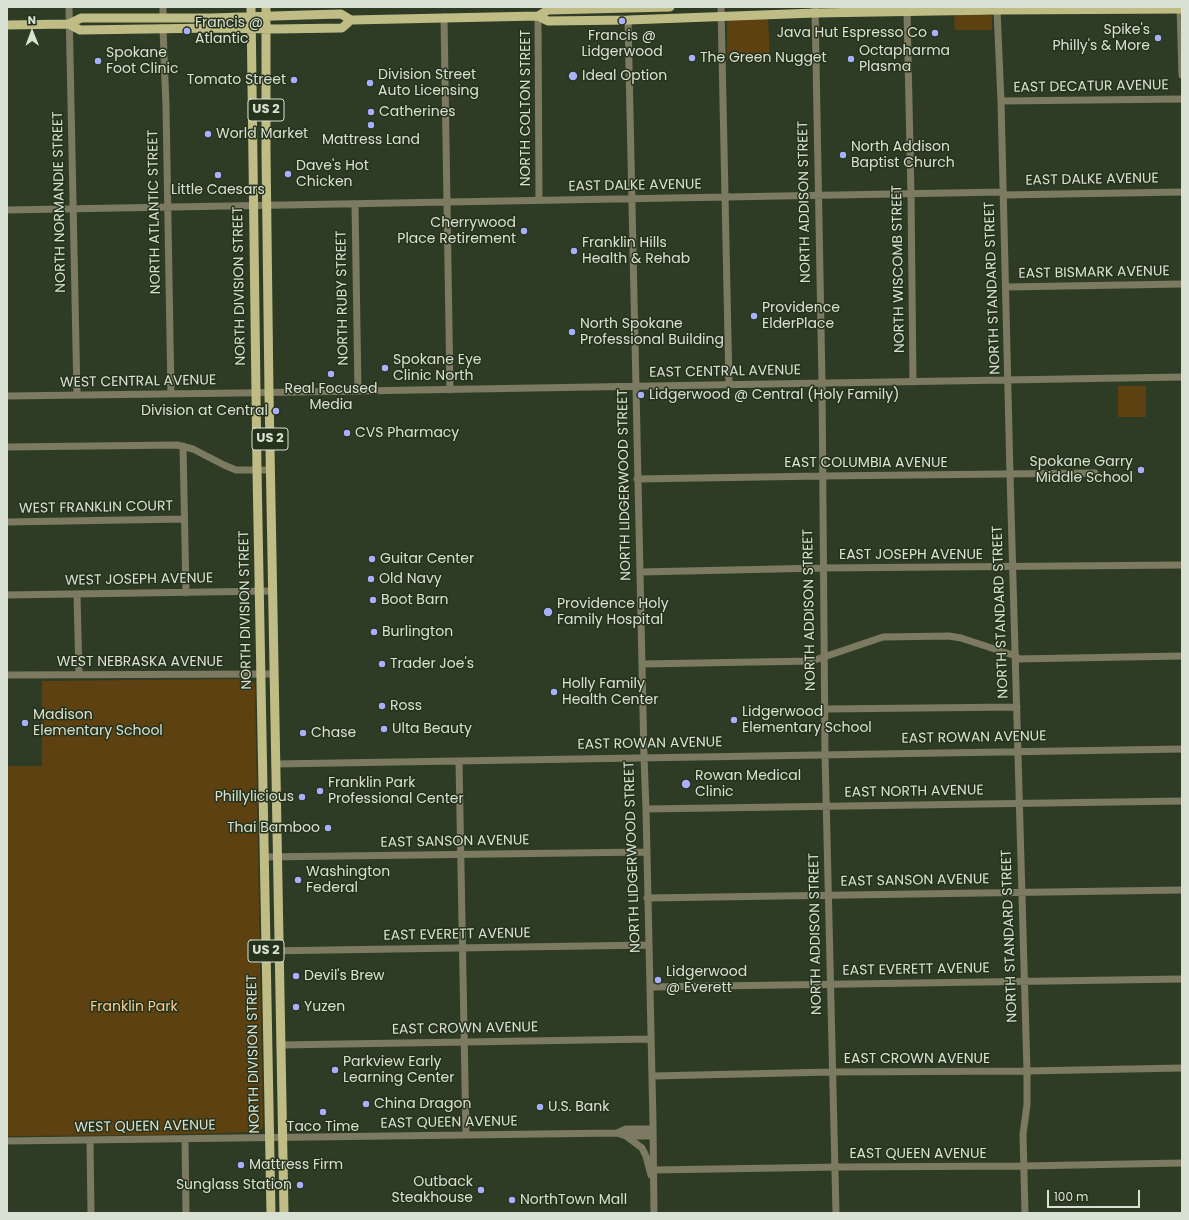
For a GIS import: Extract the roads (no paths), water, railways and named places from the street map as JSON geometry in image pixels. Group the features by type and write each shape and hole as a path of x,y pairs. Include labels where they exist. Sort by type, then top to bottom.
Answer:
{"main road":[{"path":"628,20 630,16 635,14 662,7"},
{"path":"538,16 548,10 670,7"},
{"path":"600,20 618,16 625,13 629,8"},
{"path":"7,25 69,24 81,18 211,18 266,11 340,14 350,20 538,16 548,21 628,20 721,11 815,10 907,12 1181,8"},
{"name":"NORTH DIVISION STREET","path":"266,11 266,205 284,1213"},
{"name":"NORTH DIVISION STREET","path":"251,12 259,591 271,1213"},
{"path":"69,24 80,30 163,28 342,28 350,20"},
{"name":"EAST ROWAN AVENUE","path":"262,764 276,764"}],"street":[{"name":"NORTH NORMANDIE STREET","path":"69,7 77,396"},
{"path":"163,7 163,18"},
{"path":"1181,8 1182,75"},
{"name":"NORTH ADDISON STREET","path":"815,10 822,383 825,754 836,1213"},
{"name":"NORTH STANDARD STREET","path":"997,10 1001,101 1027,1071 1027,1105 1023,1134 1025,1213"},
{"path":"721,11 729,385"},
{"name":"NORTH WISCOMB STREET","path":"907,12 913,382"},
{"name":"NORTH COLTON STREET","path":"538,16 539,200"},
{"path":"444,17 450,390"},
{"name":"NORTH LIDGERWOOD STREET","path":"628,20 654,1213"},
{"name":"NORTH ATLANTIC STREET","path":"163,28 172,394"},
{"name":"EAST DECATUR AVENUE","path":"1001,101 1182,99"},
{"name":"EAST DALKE AVENUE","path":"7,210 818,195 1182,192"},
{"name":"NORTH RUBY STREET","path":"354,204 358,391"},
{"name":"EAST BISMARK AVENUE","path":"1006,287 1182,284"},
{"name":"EAST CENTRAL AVENUE","path":"269,393 1182,377"},
{"name":"WEST CENTRAL AVENUE","path":"7,396 269,393"},
{"path":"7,446 183,446 199,451 230,468 243,471 270,470"},
{"path":"183,446 186,593"},
{"name":"EAST COLUMBIA AVENUE","path":"637,479 1095,473"},
{"name":"WEST FRANKLIN COURT","path":"7,522 184,519"},
{"name":"EAST JOSEPH AVENUE","path":"640,572 823,568 1182,565"},
{"name":"WEST JOSEPH AVENUE","path":"7,596 272,591"},
{"path":"76,595 79,675"},
{"path":"642,664 812,661 883,637 949,636 961,638 1016,657 1182,656"},
{"name":"WEST NEBRASKA AVENUE","path":"7,675 274,674"},
{"path":"825,709 1017,707"},
{"name":"EAST ROWAN AVENUE","path":"276,764 1182,749"},
{"path":"458,761 466,1135"},
{"name":"EAST NORTH AVENUE","path":"646,809 826,805 1182,801"},
{"name":"EAST SANSON AVENUE","path":"264,857 646,852"},
{"name":"EAST SANSON AVENUE","path":"647,898 1182,890"},
{"name":"EAST EVERETT AVENUE","path":"266,951 649,945"},
{"name":"EAST EVERETT AVENUE","path":"650,987 1182,979"},
{"name":"EAST CROWN AVENUE","path":"280,1045 651,1039"},
{"name":"EAST CROWN AVENUE","path":"652,1076 832,1072 1027,1071 1182,1068"},
{"name":"EAST QUEEN AVENUE","path":"617,1133 626,1129 653,1132"},
{"name":"EAST QUEEN AVENUE","path":"282,1138 617,1133 626,1136 653,1132"},
{"path":"626,1136 642,1148 653,1180"},
{"name":"WEST QUEEN AVENUE","path":"7,1142 282,1138"},
{"path":"185,1140 186,1213"},
{"path":"90,1141 91,1213"},
{"name":"EAST QUEEN AVENUE","path":"653,1170 1182,1163"}],"place":[{"name":"Francis @ Lidgerwood","path":"622,21"},
{"name":"Francis @ Atlantic","path":"187,31"},
{"name":"Java Hut Espresso Co","path":"935,33"},
{"name":"Spike's Philly's & More","path":"1158,38"},
{"name":"The Green Nugget","path":"692,58"},
{"name":"Octapharma Plasma","path":"851,59"},
{"name":"Spokane Foot Clinic","path":"98,61"},
{"name":"Ideal Option","path":"573,76"},
{"name":"Tomato Street","path":"294,80"},
{"name":"Division Street Auto Licensing","path":"370,83"},
{"name":"Catherines","path":"371,112"},
{"name":"Mattress Land","path":"371,125"},
{"name":"World Market","path":"208,134"},
{"name":"North Addison Baptist Church","path":"843,155"},
{"name":"Dave's Hot Chicken","path":"288,174"},
{"name":"Little Caesars","path":"218,175"},
{"name":"Cherrywood Place Retirement","path":"524,231"},
{"name":"Franklin Hills Health & Rehab","path":"574,251"},
{"name":"Providence ElderPlace","path":"754,316"},
{"name":"North Spokane Professional Building","path":"572,332"},
{"name":"Spokane Eye Clinic North","path":"385,368"},
{"name":"Real Focused Media","path":"331,374"},
{"name":"Lidgerwood @ Central (Holy Family)","path":"641,395"},
{"name":"Division at Central","path":"276,411"},
{"name":"CVS Pharmacy","path":"347,433"},
{"name":"Spokane Garry Middle School","path":"1141,470"},
{"name":"Guitar Center","path":"372,559"},
{"name":"Old Navy","path":"371,579"},
{"name":"Boot Barn","path":"373,600"},
{"name":"Providence Holy Family Hospital","path":"548,612"},
{"name":"Burlington","path":"374,632"},
{"name":"Trader Joe's","path":"382,664"},
{"name":"Holly Family Health Center","path":"554,692"},
{"name":"Ross","path":"382,706"},
{"name":"Lidgerwood Elementary School","path":"734,720"},
{"name":"Madison Elementary School","path":"25,723"},
{"name":"Ulta Beauty","path":"384,729"},
{"name":"Chase","path":"303,733"},
{"name":"Rowan Medical Clinic","path":"686,784"},
{"name":"Franklin Park Professional Center","path":"320,791"},
{"name":"Phillylicious","path":"302,797"},
{"name":"Thai Bamboo","path":"328,828"},
{"name":"Washington Federal","path":"298,880"},
{"name":"Devil's Brew","path":"296,976"},
{"name":"Lidgerwood @ Everett","path":"658,980"},
{"name":"Yuzen","path":"296,1007"},
{"name":"Parkview Early Learning Center","path":"335,1070"},
{"name":"China Dragon","path":"366,1104"},
{"name":"U.S. Bank","path":"540,1107"},
{"name":"Taco Time","path":"323,1112"},
{"name":"Mattress Firm","path":"241,1165"},
{"name":"Sunglass Station","path":"300,1185"},
{"name":"Outback Steakhouse","path":"481,1190"},
{"name":"NorthTown Mall","path":"512,1200"}],"park label":[{"name":"Franklin Park","path":"134,1007"}]}
